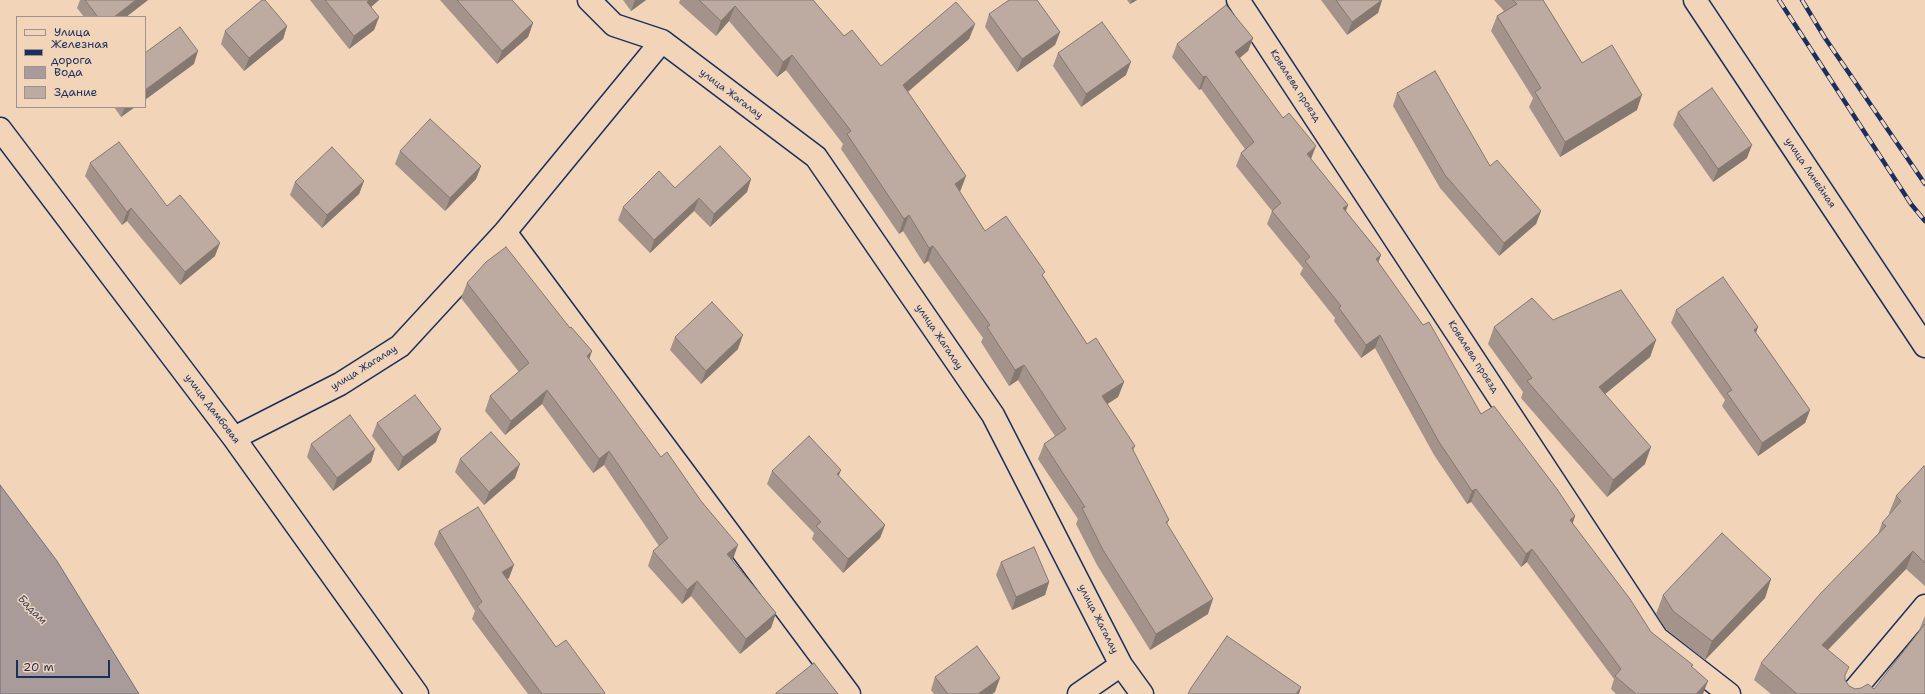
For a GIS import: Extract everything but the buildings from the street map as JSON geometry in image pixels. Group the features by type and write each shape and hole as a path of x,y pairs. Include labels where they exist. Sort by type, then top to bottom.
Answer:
{"street":[{"name":"улица Жагалау","path":"589,0 614,25 662,41 816,157 993,415 1121,665 1142,694"},
{"name":"Ковалева проезд","path":"1238,0 1657,638 1729,694"},
{"name":"улица Линейная","path":"1695,0 1925,346"},
{"name":"улица Жагалау","path":"234,438 340,384 400,346 505,232 662,41"},
{"name":"улица Дамбовая","path":"0,129 234,438 417,694"},
{"path":"505,232 848,694"},
{"path":"1851,694 1925,606"},
{"path":"1079,694 1121,665"}],"water":[{"name":"Бадам","path":"0,485 57,561 139,694 0,694"}],"railway":[{"path":"1779,0 1911,204 1925,221"},
{"path":"1802,0 1825,38 1925,184"}]}
